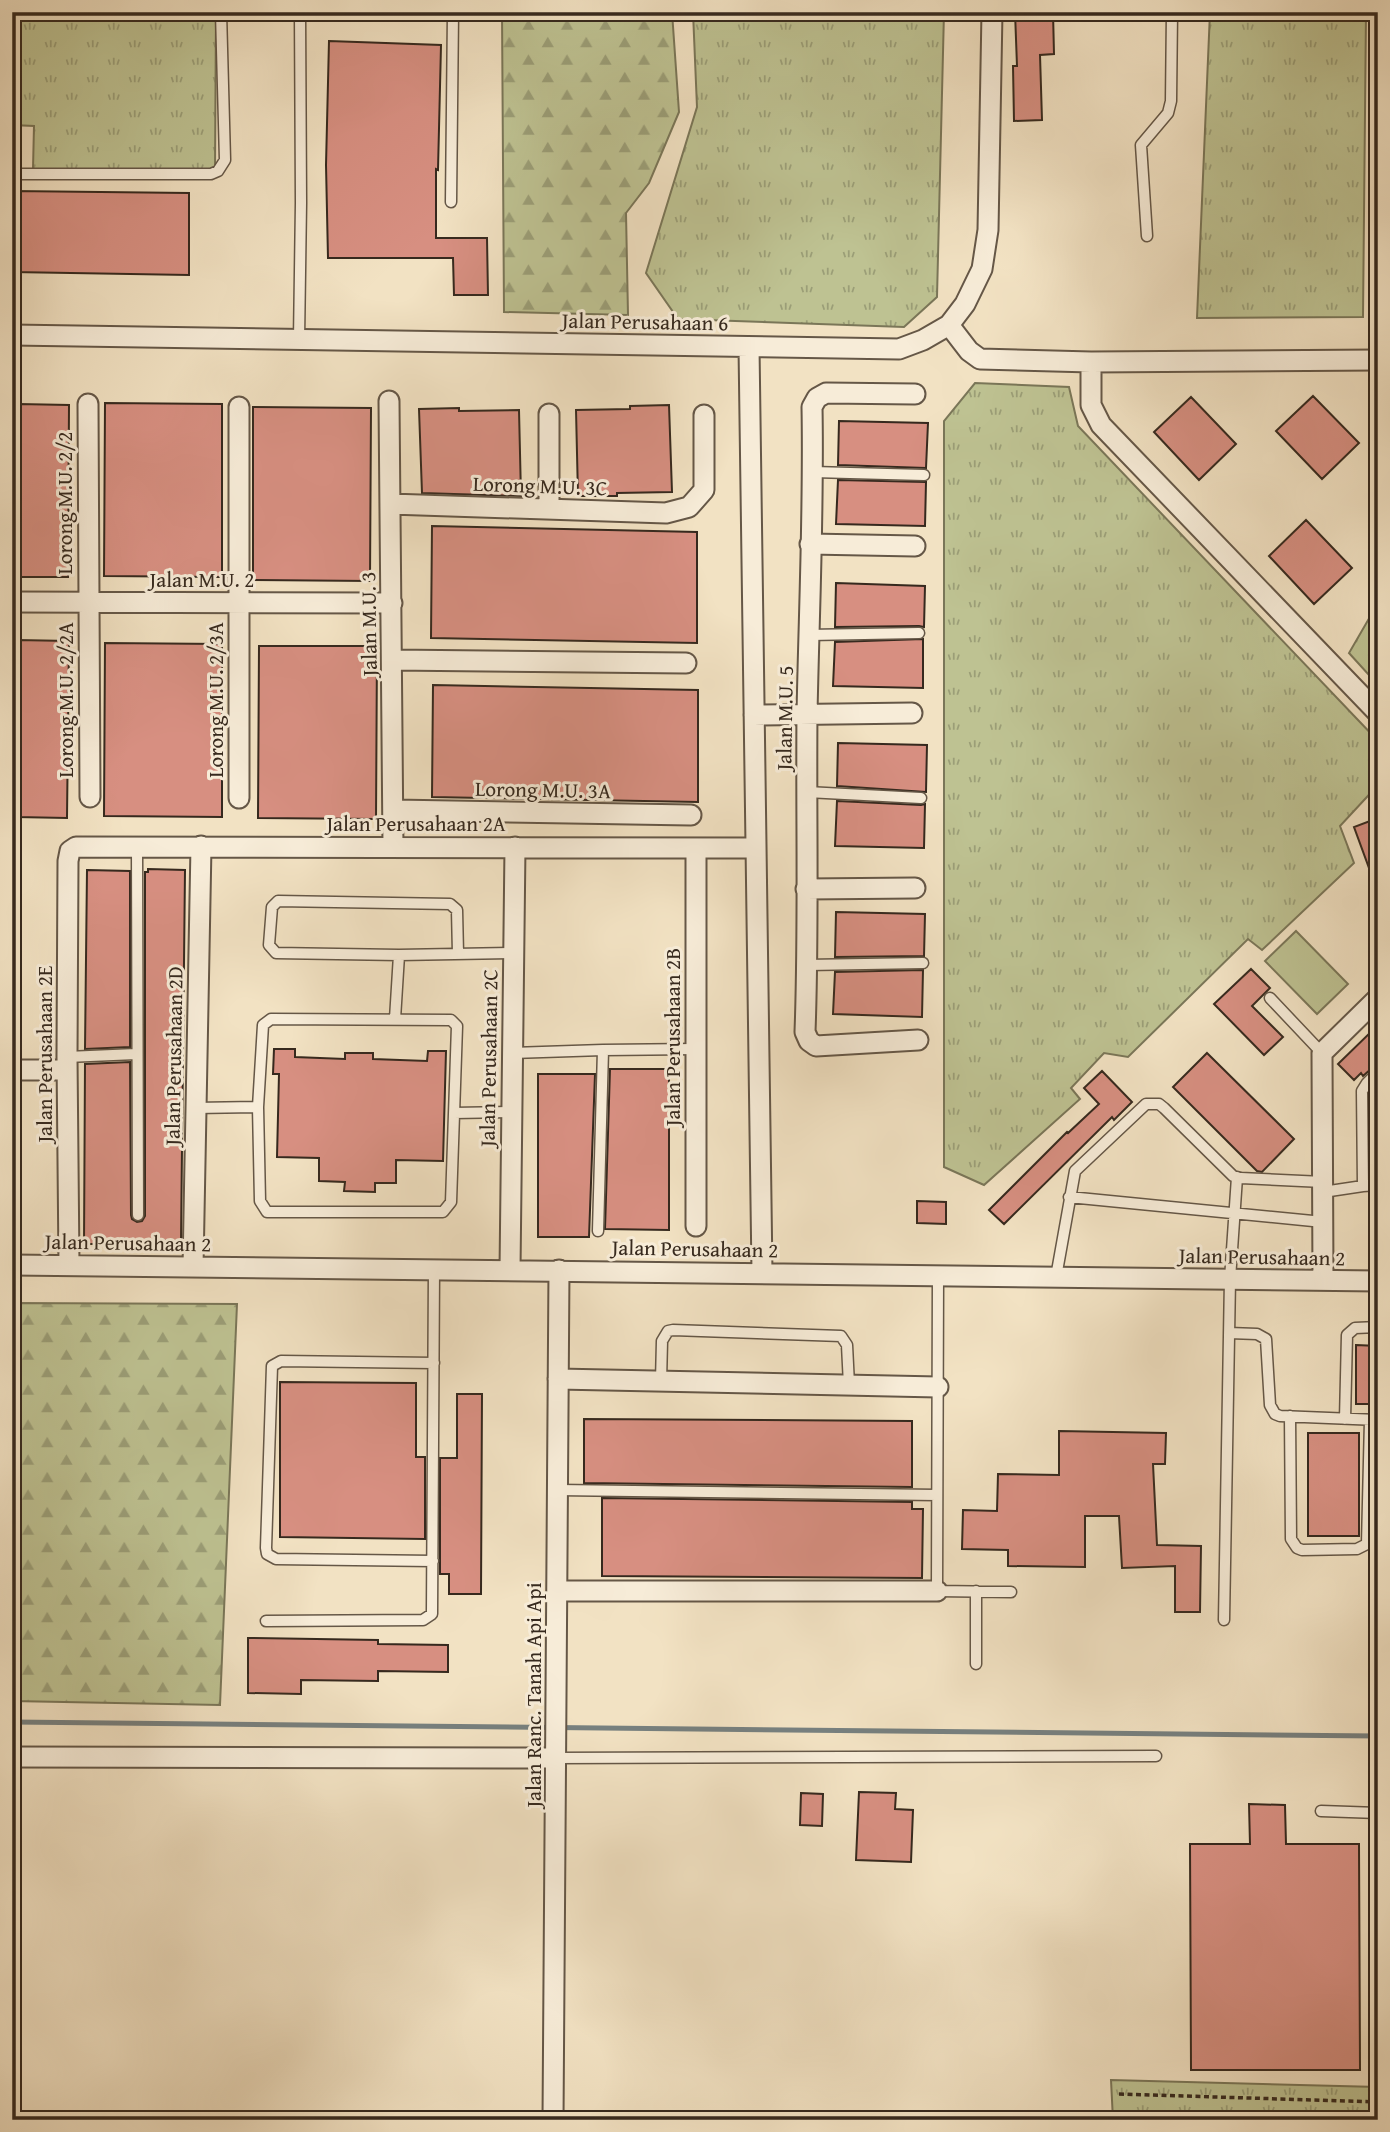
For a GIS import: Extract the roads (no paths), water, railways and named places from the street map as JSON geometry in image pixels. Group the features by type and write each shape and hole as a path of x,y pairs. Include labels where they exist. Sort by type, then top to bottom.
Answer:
{"street":[{"name":"Jalan Perusahaan 6","path":"12,335 899,349 923,340 949,325 965,304 982,269 988,230 992,12"},
{"path":"949,325 969,351 981,359 1091,362 1378,360"},
{"path":"749,346 762,1273"},
{"path":"1091,362 1091,405 1101,425 1378,713"},
{"name":"Jalan M.U. 5","path":"915,394 826,393 817,398 811,407 813,472 808,635 805,1032 809,1041 816,1045 918,1040"},
{"name":"Jalan M.U. 3","path":"389,401 393,847"},
{"name":"Lorong M.U. 2/2","path":"88,404 89,602"},
{"name":"Lorong M.U. 2/3A","path":"239,407 239,798"},
{"path":"549,414 549,508"},
{"name":"Lorong M.U. 3C","path":"390,504 666,513 688,507 704,490 704,415"},
{"path":"810,544 915,546"},
{"name":"Jalan M.U. 2","path":"12,602 392,603"},
{"name":"Lorong M.U. 2/2A","path":"89,602 90,797"},
{"path":"392,660 686,663"},
{"path":"754,715 912,713"},
{"name":"Lorong M.U. 3A","path":"394,810 691,815"},
{"name":"Jalan Perusahaan 2D","path":"193,1267 201,846"},
{"name":"Jalan Perusahaan 2A","path":"76,847 756,848"},
{"name":"Jalan Perusahaan 2E","path":"69,1265 68,861 69,851 76,847"},
{"name":"Jalan Perusahaan 2C","path":"510,1270 515,847"},
{"name":"Jalan Perusahaan 2B","path":"695,1226 696,848"},
{"path":"806,889 915,888"},
{"path":"1323,1280 1322,1053 1378,998"},
{"path":"12,1070 67,1063"},
{"name":"Jalan Perusahaan 2","path":"12,1265 1378,1281"},
{"name":"Jalan Ranc. Tanah Api Api","path":"553,2120 559,1270"},
{"path":"558,1380 938,1387"},
{"path":"557,1591 937,1591"},
{"path":"12,1757 556,1749"}],"lane":[{"path":"12,174 211,174 218,171 225,160 221,12"},
{"path":"299,340 300,12"},
{"path":"451,202 453,12"},
{"path":"1146,236 1142,145 1168,113 1171,101 1172,12"},
{"path":"813,472 924,475"},
{"path":"808,635 919,633"},
{"path":"807,792 921,798"},
{"path":"137,846 138,1215"},
{"path":"458,954 457,911 450,904 278,901 272,907 269,945 276,953 398,955 458,954 513,953"},
{"path":"395,1019 398,955"},
{"path":"807,965 923,963"},
{"path":"1270,998 1322,1053"},
{"path":"451,1020 457,1026 451,1202 443,1212 267,1212 260,1201 258,1107 263,1025 266,1021 451,1020"},
{"path":"512,1053 696,1049"},
{"path":"598,1231 603,1050"},
{"path":"67,1063 136,1054"},
{"path":"1363,1186 1362,1091 1378,1072"},
{"path":"1056,1277 1073,1174 1141,1107 1153,1103 1164,1108 1237,1177 1323,1187 1378,1185"},
{"path":"195,1108 258,1107"},
{"path":"454,1113 512,1112"},
{"path":"1224,1620 1228,1333 1237,1177"},
{"path":"1069,1197 1323,1222"},
{"path":"266,1621 428,1618 432,1614 434,1269"},
{"path":"938,1275 937,1591 1011,1592"},
{"path":"1345,1419 1348,1335 1355,1328 1378,1328"},
{"path":"660,1381 662,1340 668,1331 673,1330 841,1336 847,1345 849,1385"},
{"path":"1228,1333 1257,1334 1266,1339 1271,1410 1280,1416 1290,1416 1374,1420 1367,1544 1357,1549 1302,1549 1297,1548 1291,1539 1290,1416"},
{"path":"433,1562 276,1559 267,1554 266,1548 272,1366 281,1361 434,1363"},
{"path":"558,1490 937,1495"},
{"path":"976,1591 976,1664"},
{"path":"556,1749 1156,1756"},
{"path":"1321,1811 1378,1813"}],"waterway":[{"path":"12,1722 1378,1736"}]}
